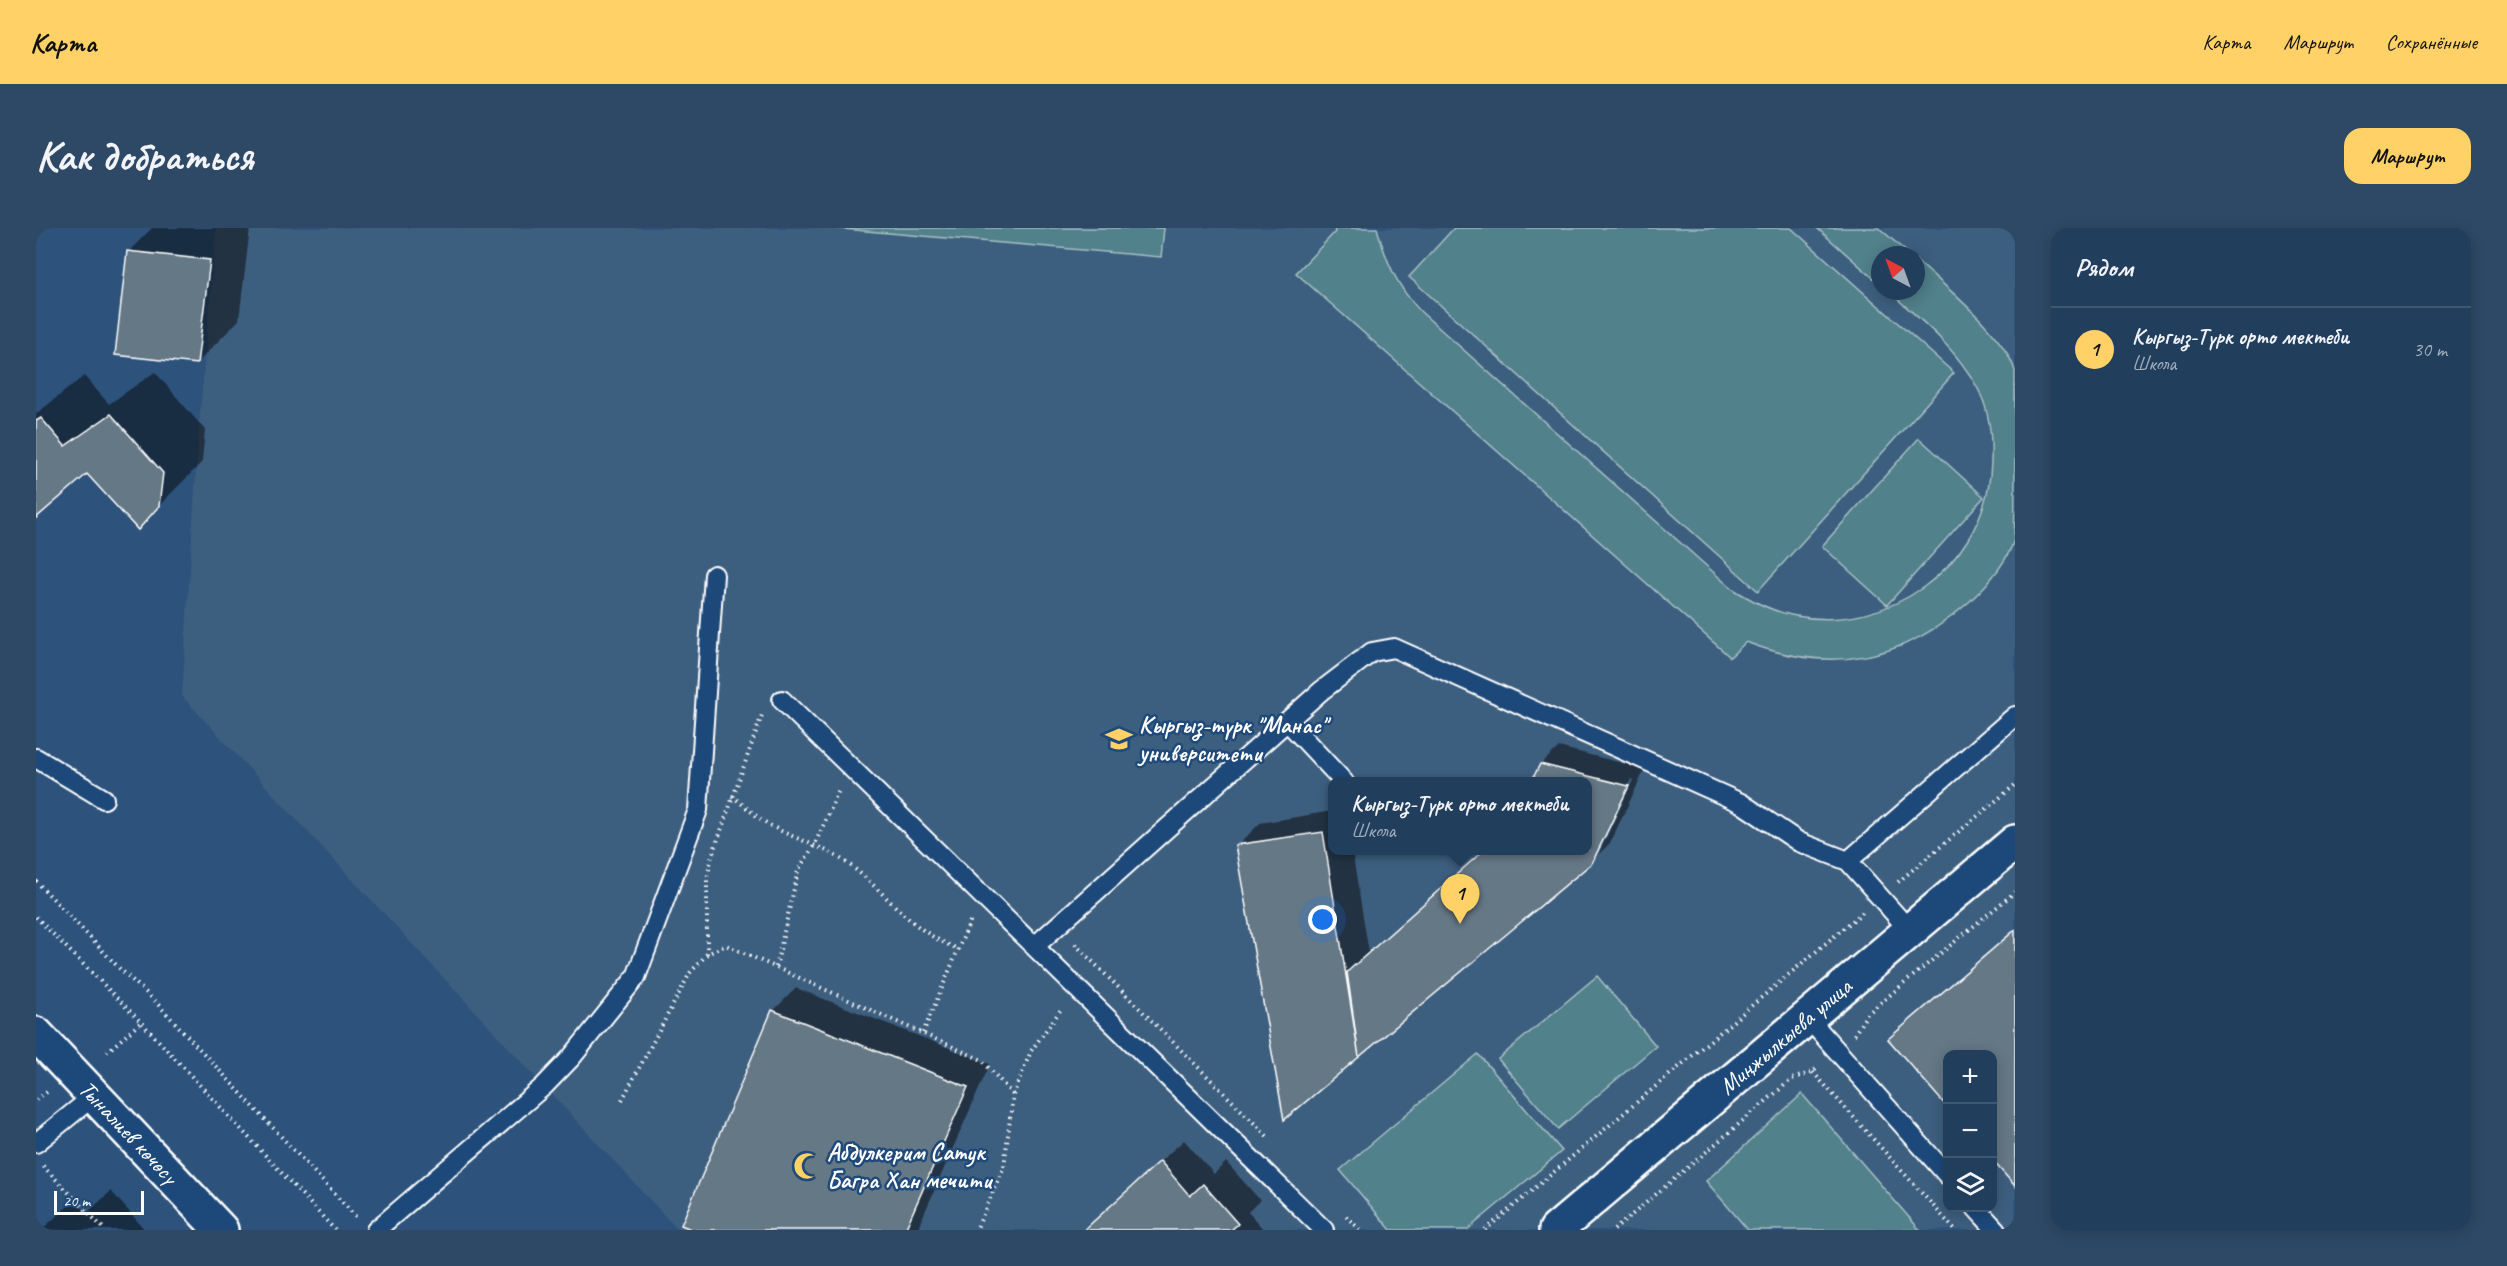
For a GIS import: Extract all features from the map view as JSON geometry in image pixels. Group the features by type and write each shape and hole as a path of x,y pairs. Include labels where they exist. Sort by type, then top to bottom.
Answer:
{"street":[{"name":"Миңжылкыева улица","path":"1556,1230 2015,842"},
{"name":"Тыналиев көчөсү","path":"36,1034 221,1230"}],"lane":[{"path":"376,1230 544,1086 571,1058 636,977 698,810 714,575"},
{"path":"1036,945 1354,664 1372,652 1394,648 1741,803 1800,842 1848,861 1910,931"},
{"path":"783,700 1036,945 1324,1230"},
{"path":"1848,861 2015,716"},
{"path":"1287,721 1339,777"},
{"path":"36,758 104,800"},
{"path":"1807,1017 1943,1171"},
{"path":"36,1143 94,1095"},
{"path":"1980,1212 1996,1230"}],"path":[{"path":"707,954 707,880 732,796 762,715 783,700"},
{"path":"1485,1230 2015,785"},
{"path":"776,968 798,871 815,844 840,790"},
{"path":"732,796 768,824 815,844 872,882 889,903 909,920 933,937 959,949"},
{"path":"36,881 120,969 153,999 359,1221"},
{"path":"36,917 141,1022 335,1230"},
{"path":"923,1034 971,919"},
{"path":"1059,927 1268,1138"},
{"path":"622,1100 690,973 707,954 726,945 982,1060 1013,1095"},
{"path":"976,1230 1004,1167 1013,1095 1031,1051 1062,1008"},
{"path":"107,1052 141,1022"},
{"path":"1812,1072 1955,1230"},
{"path":"36,1100 47,1092"},
{"path":"36,1159 105,1230"},
{"path":"1343,1213 1360,1230"}],"shaded area":[{"name":"Кыргыз-түрк \"Манас\" университети","path":"216,228 2015,228 2015,1230 678,1230 182,696 199,426"}],"green space":[{"path":"832,228 1164,228 1161,257"},
{"path":"1334,228 1377,228 1393,273 1405,293 1421,312 1730,587 1778,612 1830,619 1864,614 1895,604 1923,587 1948,566 1968,540 1982,509 1990,476 1991,453 1990,430 1982,397 1968,373 1948,347 1898,300 1925,300 1925,268 1987,327 2000,342 2015,371 2014,540 2011,548 1995,573 1969,602 1944,622 1918,638 1891,649 1864,656 1836,659 1807,658 1777,652 1746,642 1730,657 1296,273 1335,232"},
{"path":"1454,228 1791,228 1954,373 1758,591 1409,277"},
{"path":"1817,228 1879,228 1900,246 1871,246 1871,276"},
{"path":"1919,438 1984,497 1887,605 1822,546"},
{"path":"1597,976 1656,1046 1558,1129 1498,1059"},
{"path":"1478,1054 1562,1151 1467,1230 1391,1230 1340,1170"},
{"path":"1802,1094 1920,1230 1748,1230 1706,1181"}],"building":[{"path":"127,251 210,260 197,364 115,355"},
{"path":"111,414 163,473 159,506 138,530 87,474 36,518 36,421 41,418 65,446"},
{"path":"1540,764 1629,786 1592,863 1359,1057 1347,972 1478,855 1592,855 1592,777 1534,777"},
{"path":"1323,832 1359,1057 1284,1120 1235,845"},
{"path":"2015,930 2015,1186 1997,1166 1997,1050 1943,1050 1943,1102 1888,1039"},
{"path":"772,1010 968,1087 905,1230 693,1230 681,1225"},
{"path":"1160,1161 1190,1196 1203,1184 1238,1224 1231,1230 1084,1230"}],"place":[{"name":"Кыргыз-түрк \"Манас\" университети","path":"1119,739"},
{"name":"Кыргыз-Түрк орто мектеби","path":"1460,924"},
{"name":"Абдулкерим Сатук Багра Хан мечити","path":"807,1166"}]}
